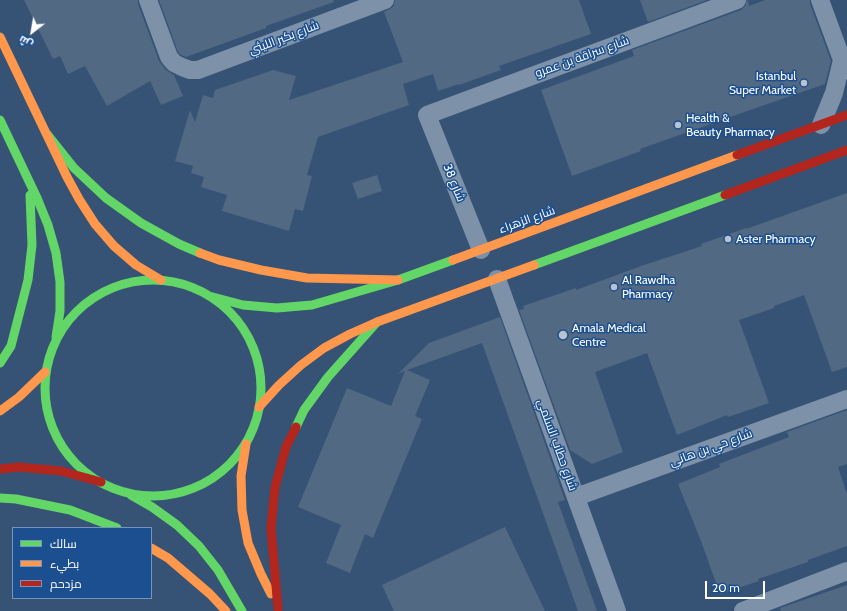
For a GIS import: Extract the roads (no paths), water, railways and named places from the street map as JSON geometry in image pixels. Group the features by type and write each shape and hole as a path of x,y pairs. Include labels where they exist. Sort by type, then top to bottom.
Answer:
{"main road":[{"path":"0,37 66,177 95,224 114,246 136,264 161,280"},
{"name":"شارع الزهراء","path":"209,296 243,305 277,308 312,305 345,296 398,280 847,115"},
{"path":"0,120 29,180 48,225 56,253 60,282 60,311 55,340 49,355 45,372 45,398 51,424 62,447 79,467 100,482"},
{"path":"47,134 74,168 106,198 141,223 179,244 219,260 261,270 307,278 398,280"},
{"path":"259,406 279,385 318,352 350,334 377,322 847,150"},
{"path":"0,363 11,346 28,280 32,245 29,180"},
{"path":"55,340 70,318 88,301 111,288 135,281 161,280 186,285 209,296 229,312 245,332 256,356 261,381 259,406 254,426 246,443 232,462 214,477 193,488 171,494 148,496 125,492"},
{"path":"278,610 271,528 275,487 286,447 304,410 328,376 377,322"},
{"path":"0,411 19,397 45,372"},
{"path":"246,443 241,476 242,510 248,543 278,610"},
{"path":"0,469 20,467 61,471 100,482 125,492 152,507 177,525 199,546 218,570 242,611"},
{"path":"0,498 16,499 70,510 113,527"},
{"path":"152,549 168,558 210,594 226,611"}],"street":[{"name":"شارع بكير الليثي","path":"148,0 169,57 174,63 182,68 190,70 206,68 385,0"},
{"name":"شارع سراقة بن عمرو","path":"427,115 737,0"},
{"path":"820,0 844,65 821,125"},
{"name":"شارع 38","path":"427,115 480,250"},
{"name":"شارع حطاب السلمي","path":"497,278 617,611"},
{"name":"شارع حي بن هاني","path":"576,497 847,399"},
{"path":"743,611 847,570"}],"place":[{"name":"Istanbul Super Market","path":"804,83"},
{"name":"Health & Beauty Pharmacy","path":"678,125"},
{"name":"Aster Pharmacy","path":"728,239"},
{"name":"Al Rawdha Pharmacy","path":"614,287"},
{"name":"Amala Medical Centre","path":"563,335"}]}
